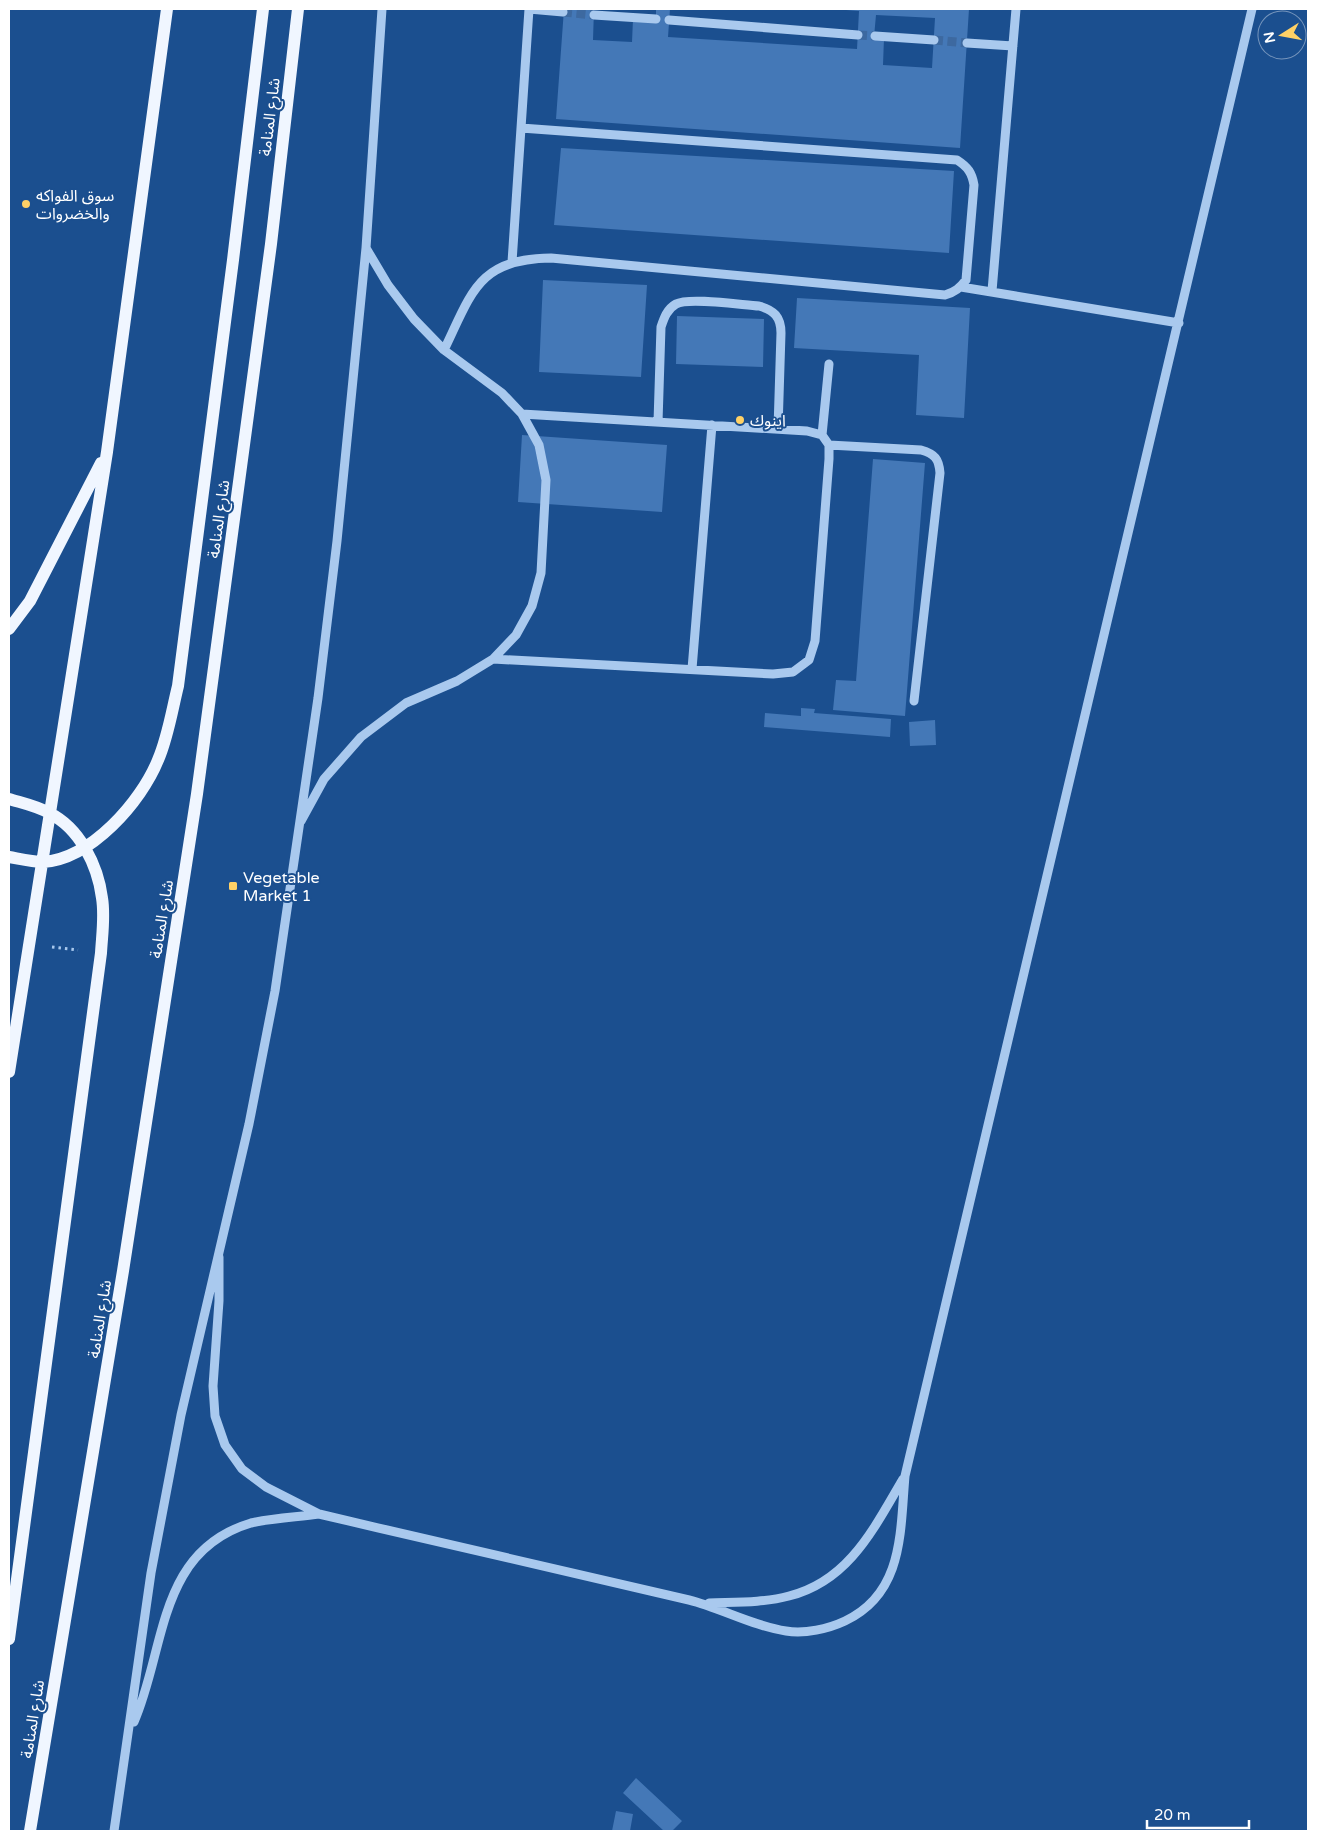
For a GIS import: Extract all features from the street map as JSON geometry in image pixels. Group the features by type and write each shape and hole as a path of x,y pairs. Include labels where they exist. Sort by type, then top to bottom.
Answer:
{"main road":[{"path":"9,1072 107,452 167,9"},
{"path":"9,857 42,862 64,858 85,847 116,821 140,792 158,760 169,724 178,686 263,9"},
{"name":"شارع المنامة","path":"30,1831 123,1271 197,794 271,244 298,9"},
{"path":"9,629 30,601 47,571 107,452"},
{"path":"9,799 50,813 72,830 85,847 96,872 102,899 101,953 9,1639"}],"lane":[{"path":"114,1831 151,1574 181,1415 249,1124 275,991 318,698 337,540 366,248 382,9"},
{"path":"512,262 529,9 563,12"},
{"path":"992,291 1016,9"},
{"path":"219,1258 219,1301 214,1386 215,1416 225,1445 242,1469 266,1487 320,1514 703,1603 786,1631 816,1630 845,1621 870,1604 889,1580 898,1552 905,1476 1252,9"},
{"path":"594,15 656,19"},
{"path":"669,20 858,34"},
{"path":"875,36 934,40"},
{"path":"967,43 1013,46"},
{"path":"444,350 469,299 481,282 497,268 512,262 534,259 551,258 945,295 954,292 966,280 974,185 972,175 967,166 957,160 521,128"},
{"path":"298,828 324,779 361,737 406,703 457,681 493,659 516,635 532,606 541,573 546,480 539,445 522,414 502,393 444,350 414,319 388,285 366,248"},
{"path":"961,287 1179,323"},
{"path":"658,422 661,327 665,313 676,304 689,301 759,306 769,308 776,314 781,323 778,429"},
{"path":"822,435 829,364"},
{"path":"493,659 773,674 793,672 809,660 815,641 829,445 822,435 807,431 522,414"},
{"path":"692,669 712,425"},
{"path":"829,445 922,450 932,453 939,462 940,473 914,701"},
{"path":"703,1603 758,1601 790,1596 819,1584 845,1565 866,1542 905,1476"},
{"path":"128,1734 141,1704 167,1607 180,1578 199,1554 223,1535 252,1523 320,1514"}],"building":[{"path":"564,9 594,9 593,40 632,42 633,19 656,20 656,9 670,9 668,37 857,49 859,11 846,9 969,9 960,148 556,119","holes":["876,15 935,18 932,68 883,65 884,38 874,37"]},
{"path":"561,148 954,171 949,253 554,225"},
{"path":"543,280 647,285 641,377 539,372"},
{"path":"797,298 970,308 964,418 916,415 919,355 794,348"},
{"path":"677,316 764,319 763,367 676,364"},
{"path":"522,435 667,445 662,512 518,502"},
{"path":"873,459 925,463 905,716 833,710 836,680 856,681"},
{"path":"801,708 815,709 814,713 891,719 890,737 764,727 765,713 801,716"},
{"path":"935,720 936,745 910,746 909,722"},
{"path":"636,1778 682,1821 672,1831 664,1831 623,1793"},
{"path":"616,1811 633,1814 630,1831 612,1831"}],"tunnel":[{"path":"563,12 594,15"},
{"path":"858,35 875,36"},
{"path":"934,40 967,43"}],"place":[{"name":"سوق الفواكه والخضروات","path":"26,204"},
{"name":"اينوك","path":"740,420"},
{"name":"Vegetable Market 1","path":"233,886"}]}
